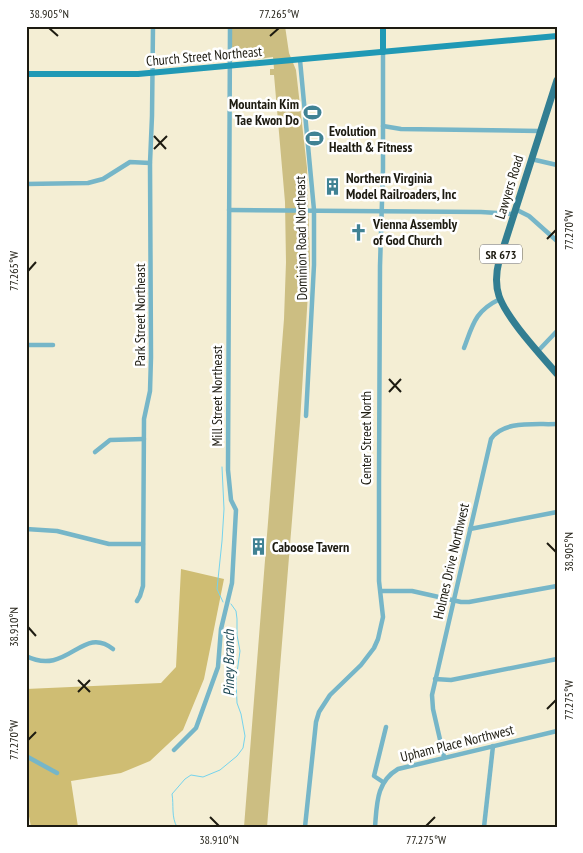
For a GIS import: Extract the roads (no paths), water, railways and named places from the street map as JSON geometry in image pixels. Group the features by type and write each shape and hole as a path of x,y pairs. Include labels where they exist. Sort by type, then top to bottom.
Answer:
{"main road":[{"name":"Lawyers Road","path":"557,80 539,131 496,272 496,286 500,299 510,316 557,374"}],"street":[{"name":"Park Street Northeast","path":"137,601 143,586 145,410 150,391 151,364 150,163 153,26"},
{"name":"Mill Street Northeast","path":"174,750 196,728 202,714 218,667 221,629 232,583 236,510 231,500 228,470 230,26"},
{"name":"Center Street North","path":"305,827 316,722 322,707 330,695 361,665 374,648 383,617 379,581 379,482 383,26"},
{"name":"Church Street Northeast","path":"26,74 124,75 152,73 557,36"},
{"name":"Dominion Road Northeast","path":"300,60 314,210 314,265 306,416"},
{"path":"383,126 401,129 539,131"},
{"path":"531,159 557,165"},
{"path":"26,184 88,183 104,179 130,162 150,163"},
{"path":"229,210 515,212 529,216 557,241"},
{"path":"464,348 476,317 485,307 500,299"},
{"path":"538,351 557,331"},
{"path":"26,345 53,345"},
{"name":"Holmes Drive Northwest","path":"444,757 432,704 453,600 488,449 494,434 503,428 509,426 557,424"},
{"path":"95,452 110,440 144,439"},
{"path":"470,529 557,512"},
{"path":"26,529 57,531 109,544 143,544"},
{"path":"381,591 412,591 453,600 474,602 557,586"},
{"path":"26,656 42,662 53,662 83,645 95,642 106,644 113,649"},
{"path":"436,679 450,680 557,660"},
{"path":"375,827 378,795 383,782 374,776 386,727"},
{"name":"Upham Place Northwest","path":"383,782 392,772 404,766 557,731"},
{"path":"484,827 493,746"},
{"path":"26,756 57,773"}],"waterway":[{"name":"Piney Branch","path":"222,467 224,509 217,589 223,602"},
{"name":"Piney Branch","path":"177,827 173,815 172,794 191,775 203,777 220,770 237,756 243,748 245,736 237,703 236,680 240,651 236,611 231,604"}],"place":[{"name":"Mountain Kim Tae Kwon Do","path":"313,112"},
{"name":"Evolution Health & Fitness","path":"315,139"},
{"name":"Northern Virginia Model Railroaders, Inc","path":"332,186"},
{"name":"Vienna Assembly of God Church","path":"359,232"},
{"name":"Caboose Tavern","path":"258,547"}]}
